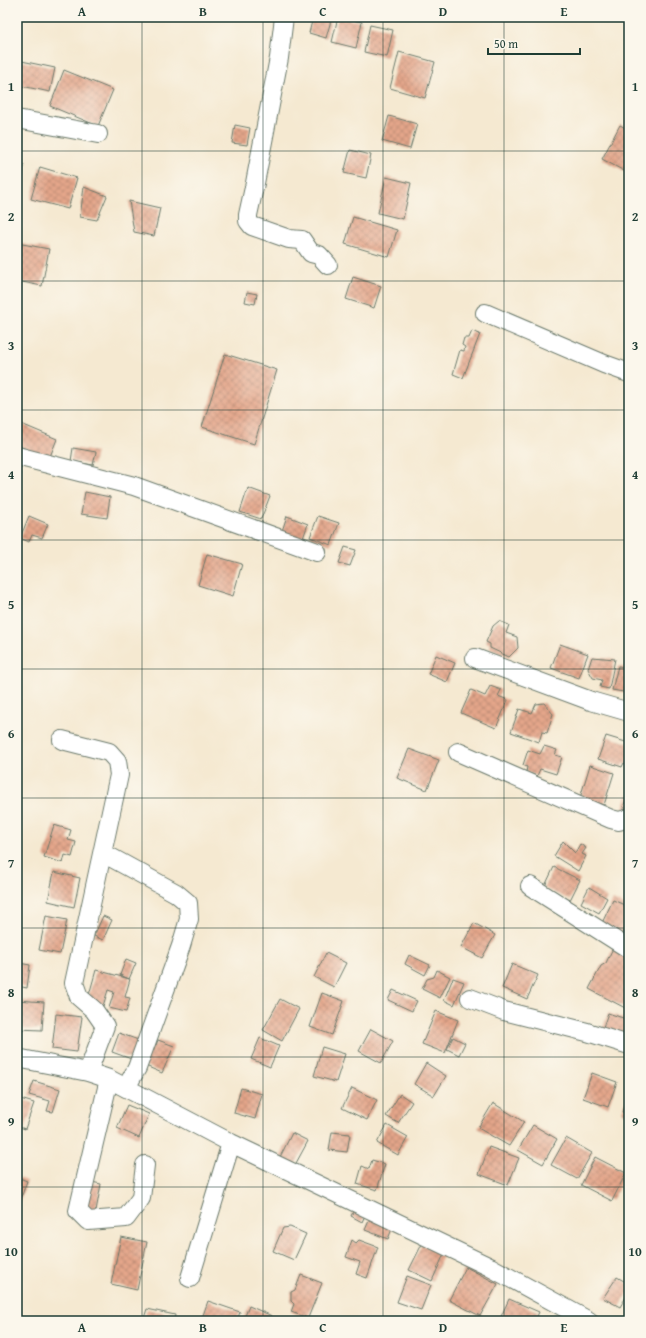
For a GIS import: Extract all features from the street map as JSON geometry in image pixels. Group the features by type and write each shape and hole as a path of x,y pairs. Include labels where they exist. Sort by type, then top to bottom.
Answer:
{"street":[{"path":"284,17 279,58 248,221 252,226 289,238 302,240 312,253 319,255 328,265"},
{"path":"17,119 98,134"},
{"path":"485,313 604,364 629,373"},
{"path":"17,456 134,486 317,552"},
{"path":"475,658 591,701 629,712"},
{"path":"62,740 109,752 117,761 119,775 74,983 79,997 94,1010 104,1026 88,1072"},
{"path":"458,752 611,819 620,820 629,818"},
{"path":"103,853 176,893 188,903 189,919 181,946 137,1068 126,1088"},
{"path":"530,886 629,949"},
{"path":"470,998 504,1011 580,1030 629,1045"},
{"path":"17,1058 88,1072 109,1079 231,1143 490,1267 589,1321"},
{"path":"109,1079 78,1211 88,1221 126,1218 141,1198 145,1165"},
{"path":"190,1278 231,1143"}],"building":[{"path":"313,17 332,17 326,38 309,33"},
{"path":"338,17 362,22 356,48 332,42"},
{"path":"370,25 393,30 387,57 364,52"},
{"path":"399,52 435,62 425,98 390,88"},
{"path":"17,60 55,68 50,92 17,85"},
{"path":"64,70 113,90 98,126 50,106"},
{"path":"389,116 417,124 410,149 382,141"},
{"path":"235,125 250,128 247,145 232,143"},
{"path":"620,125 629,130 629,166 626,172 602,159"},
{"path":"350,150 371,155 366,178 344,173"},
{"path":"17,163 24,164 21,193 17,193"},
{"path":"40,167 77,178 68,209 31,199"},
{"path":"386,177 411,183 403,219 378,213"},
{"path":"84,187 107,196 97,220 80,217"},
{"path":"129,201 160,208 154,236 134,232"},
{"path":"353,217 397,230 389,257 345,244"},
{"path":"17,243 49,249 42,286 17,281"},
{"path":"353,277 381,286 374,308 346,299"},
{"path":"247,292 257,294 255,304 245,302"},
{"path":"472,331 480,334 463,378 453,374 460,350 464,351 465,347 462,345 464,338 469,338"},
{"path":"225,354 277,370 254,444 202,427"},
{"path":"19,423 57,439 49,459 17,445 17,428"},
{"path":"73,448 96,452 93,465 71,461"},
{"path":"17,473 21,474 18,490 17,490"},
{"path":"248,488 270,496 261,519 240,512"},
{"path":"85,492 110,497 107,518 81,514"},
{"path":"29,516 48,524 42,538 32,535 29,542 20,538"},
{"path":"287,516 308,524 302,541 281,534"},
{"path":"318,516 339,523 331,545 310,537"},
{"path":"345,547 356,550 350,566 339,563"},
{"path":"207,554 242,564 233,596 198,585"},
{"path":"499,621 509,625 506,633 517,637 518,648 509,657 490,648 490,644 486,642 493,626"},
{"path":"560,644 588,654 579,678 551,668"},
{"path":"436,655 455,663 447,682 428,674"},
{"path":"592,657 615,659 609,689 600,687 602,680 593,678 588,669"},
{"path":"618,666 629,668 629,693 612,690"},
{"path":"490,686 501,690 498,696 508,700 496,728 461,713 471,690 485,696"},
{"path":"544,703 553,714 547,733 542,732 539,742 511,732 519,709 532,713 536,704"},
{"path":"606,736 629,743 629,760 627,765 624,763 622,767 598,759"},
{"path":"544,746 557,750 555,755 562,757 556,774 540,769 537,776 526,772 527,767 523,765 528,750 540,754"},
{"path":"409,749 439,760 427,790 397,778"},
{"path":"590,765 614,773 604,805 580,798"},
{"path":"629,793 629,810 623,807"},
{"path":"54,825 71,830 68,840 76,842 72,857 65,855 63,863 44,857"},
{"path":"563,841 575,853 580,844 586,848 582,854 586,856 578,871 554,856"},
{"path":"554,867 580,880 570,900 544,888"},
{"path":"54,872 80,878 74,907 48,901"},
{"path":"589,887 607,898 599,913 581,903"},
{"path":"613,900 629,907 629,921 622,935 601,925"},
{"path":"46,916 67,920 60,954 39,950"},
{"path":"103,916 112,920 103,940 94,936"},
{"path":"474,923 495,935 482,958 461,947"},
{"path":"613,948 629,957 629,1010 589,989 601,966 606,963"},
{"path":"326,953 346,963 334,987 314,977"},
{"path":"409,955 430,965 425,975 405,964"},
{"path":"126,959 136,963 129,979 120,975"},
{"path":"19,963 30,965 27,988 17,986"},
{"path":"512,964 538,975 527,999 502,988"},
{"path":"96,970 130,979 125,997 130,998 126,1012 109,1008 114,992 108,990 103,1006 87,1002"},
{"path":"437,970 450,977 440,998 422,989 427,979 434,977"},
{"path":"453,978 464,982 454,1005 444,1000"},
{"path":"393,990 417,1001 412,1011 388,1000"},
{"path":"322,993 344,1001 332,1035 310,1027"},
{"path":"280,999 299,1009 282,1041 263,1030"},
{"path":"17,1000 44,1002 42,1030 17,1029"},
{"path":"436,1011 458,1020 445,1053 422,1044"},
{"path":"608,1013 629,1020 629,1039 602,1030"},
{"path":"56,1014 82,1017 77,1052 52,1049"},
{"path":"371,1029 393,1041 381,1063 359,1051"},
{"path":"119,1033 141,1041 134,1060 112,1052"},
{"path":"453,1037 465,1043 459,1055 447,1049"},
{"path":"260,1038 279,1046 270,1067 251,1059"},
{"path":"158,1040 174,1046 162,1073 141,1064 150,1043 156,1045"},
{"path":"322,1047 345,1054 336,1082 314,1076"},
{"path":"426,1063 446,1076 434,1096 414,1084"},
{"path":"592,1073 617,1082 608,1107 583,1098"},
{"path":"34,1081 60,1089 53,1112 47,1111 50,1101 29,1095"},
{"path":"241,1088 262,1094 255,1119 234,1113"},
{"path":"352,1088 377,1100 367,1120 342,1108"},
{"path":"629,1092 629,1115 622,1112"},
{"path":"400,1094 412,1102 398,1123 386,1116"},
{"path":"17,1098 34,1103 25,1129 17,1126"},
{"path":"493,1103 524,1122 509,1146 478,1128"},
{"path":"127,1105 149,1114 139,1138 117,1128"},
{"path":"387,1125 408,1137 398,1155 377,1143"},
{"path":"533,1125 557,1139 543,1164 518,1150"},
{"path":"332,1132 350,1134 347,1152 329,1150"},
{"path":"292,1133 308,1141 295,1165 280,1157"},
{"path":"566,1138 592,1153 577,1179 551,1165"},
{"path":"489,1147 519,1158 508,1185 479,1174"},
{"path":"595,1157 626,1173 612,1201 581,1185"},
{"path":"372,1160 385,1164 377,1190 357,1184 362,1166 369,1169"},
{"path":"17,1177 27,1181 17,1209"},
{"path":"87,1181 101,1184 95,1216 81,1213"},
{"path":"356,1206 367,1211 362,1222 351,1216"},
{"path":"372,1214 394,1224 388,1239 365,1230"},
{"path":"290,1227 306,1234 294,1260 273,1251 283,1228"},
{"path":"121,1237 147,1242 137,1290 111,1284"},
{"path":"352,1240 356,1243 359,1240 378,1247 367,1278 356,1274 360,1262 346,1257"},
{"path":"422,1244 444,1254 432,1281 409,1270"},
{"path":"466,1267 498,1284 480,1316 449,1300"},
{"path":"301,1275 322,1283 308,1318 291,1312 294,1304 291,1301 291,1292 295,1290"},
{"path":"407,1276 431,1285 421,1310 397,1302"},
{"path":"617,1277 629,1284 629,1292 620,1307 603,1298"},
{"path":"509,1299 539,1312 535,1321 499,1321"},
{"path":"208,1301 240,1312 237,1321 201,1321"},
{"path":"249,1306 272,1316 270,1321 243,1321"},
{"path":"147,1309 175,1315 174,1321 143,1321"}]}
